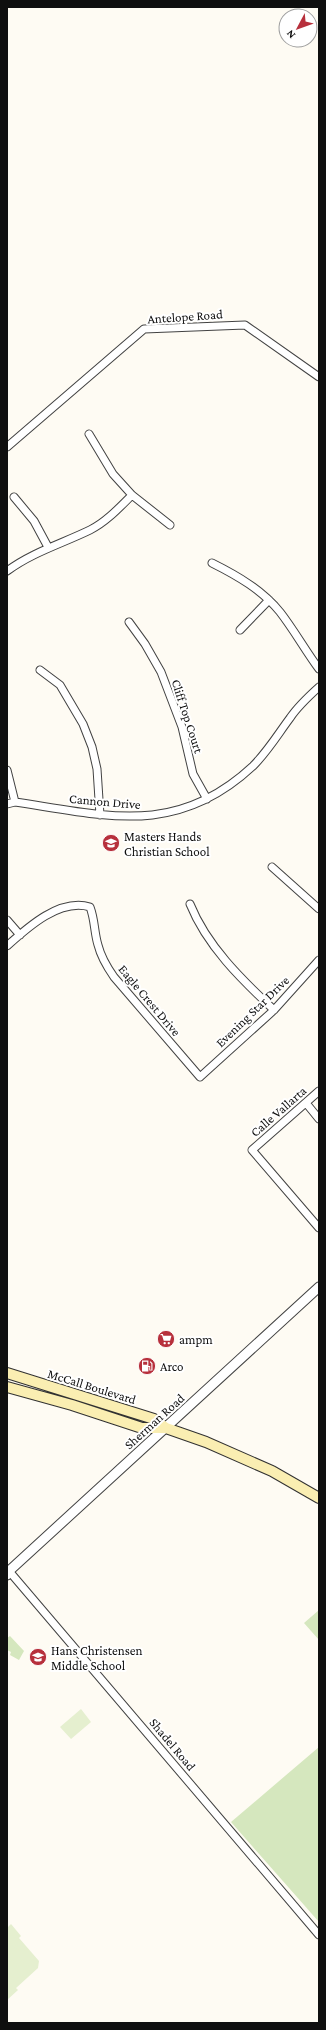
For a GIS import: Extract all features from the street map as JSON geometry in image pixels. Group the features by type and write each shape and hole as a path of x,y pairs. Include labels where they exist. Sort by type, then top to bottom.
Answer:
{"main road":[{"name":"McCall Boulevard","path":"7,1373 154,1419 166,1428 243,1457 272,1471 319,1498"},
{"name":"McCall Boulevard","path":"7,1386 142,1428 166,1428"}],"street":[{"name":"Antelope Road","path":"7,447 144,329 245,325 319,377"},
{"path":"89,434 106,464 132,495 170,525"},
{"path":"7,571 48,547 83,533 103,522 132,495"},
{"path":"14,497 34,521 48,547"},
{"path":"212,563 234,574 269,600 280,612 319,668"},
{"path":"240,630 269,600"},
{"name":"Cliff Top Court","path":"129,622 145,644 161,672 182,727 193,774 207,799"},
{"path":"40,670 60,685 83,724 92,747 97,769 100,815"},
{"name":"Cannon Drive","path":"7,804 16,802 122,817 166,814 186,809 207,799 232,783 253,765 272,745 290,716 319,687"},
{"path":"7,770 16,802"},
{"path":"272,867 319,909"},
{"path":"190,904 198,925 209,940 250,988 274,1010"},
{"name":"Eagle Crest Drive","path":"20,935 46,915 73,906 81,905 90,908 94,918 98,945 110,972 200,1077"},
{"path":"7,920 20,935 7,946"},
{"name":"Evening Star Drive","path":"200,1077 274,1010 319,960"},
{"name":"Calle Vallarta","path":"319,1091 252,1150 319,1228"},
{"path":"306,1103 319,1119"},
{"name":"Sherman Road","path":"8,1572 319,1287"},
{"name":"Shadel Road","path":"8,1572 319,1935"}],"green space":[{"path":"319,1610 319,1640 304,1623"},
{"path":"10,1636 24,1651 19,1660 10,1655 11,1652 7,1650 7,1638"},
{"path":"81,1709 91,1722 71,1739 60,1727"},
{"path":"319,1747 319,1922 231,1822"},
{"path":"11,1924 21,1936 19,1938 39,1961 38,1968 16,1988 18,1990 7,2000 7,1928"}],"place":[{"name":"Masters Hands Christian School","path":"111,843"},
{"name":"ampm","path":"166,1339"},
{"name":"Arco","path":"147,1366"},
{"name":"Hans Christensen Middle School","path":"38,1657"}]}
